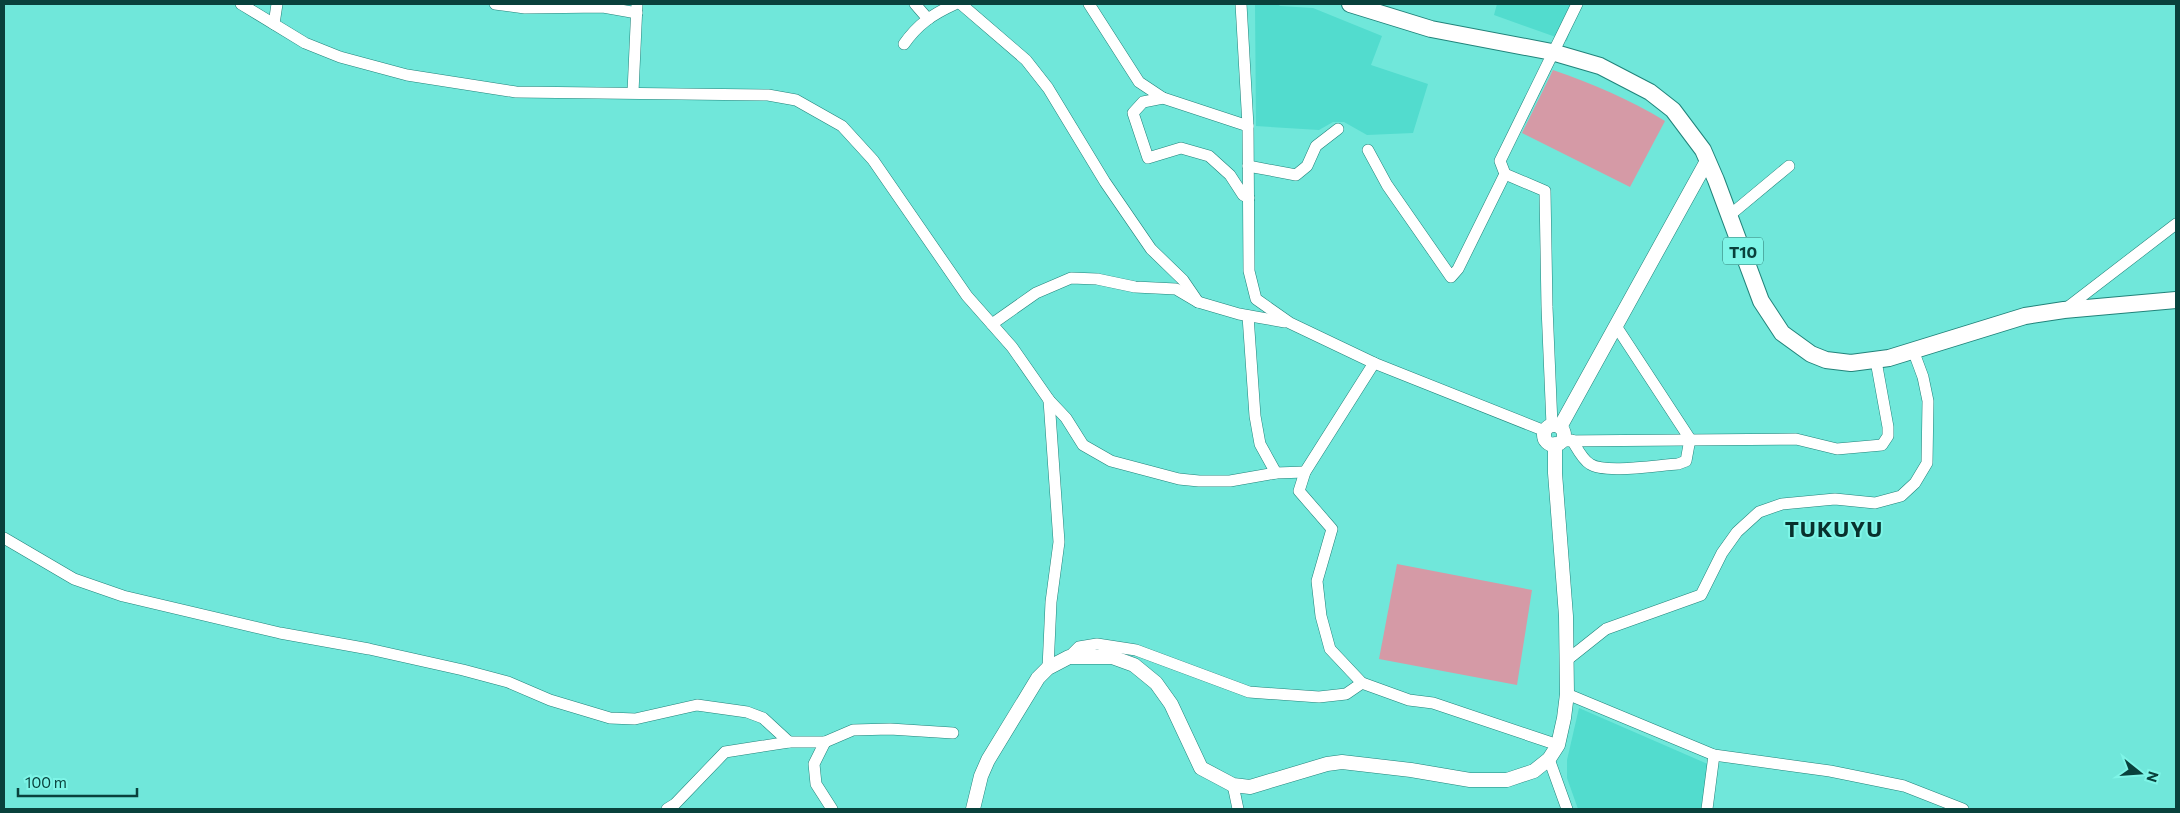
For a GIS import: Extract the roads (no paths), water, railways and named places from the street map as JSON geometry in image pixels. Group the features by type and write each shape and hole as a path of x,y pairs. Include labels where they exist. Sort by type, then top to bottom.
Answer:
{"highway":[{"name":"T10","path":"1350,4 1431,29 1552,52 1600,66 1650,92 1673,110 1703,150 1730,215 1761,301 1782,334 1811,354 1826,360 1851,363 1876,361 2025,316 2064,310 2176,300"}],"main road":[{"path":"973,809 981,776 988,760 1038,678 1048,668 1070,657 1112,657 1134,665 1156,683 1171,704 1202,768 1232,785 1250,787 1327,764 1342,762 1411,770 1470,780 1507,780 1534,771 1549,760 1558,746 1567,694 1567,660 1555,473 1557,435 1707,161"}],"street":[{"path":"241,4 305,43 340,57 407,75 516,92 768,95 796,100 842,126 873,160 966,296 1012,347 1048,400 1066,418 1083,445 1111,461 1179,479 1199,482 1230,481 1276,473 1305,472"},
{"path":"274,24 277,4"},
{"path":"495,4 525,8 637,8 633,92"},
{"path":"915,4 928,19"},
{"path":"904,44 916,28 955,4"},
{"path":"961,4 1026,60 1048,88 1105,182 1151,248 1183,280 1198,302"},
{"path":"1089,4 1139,82 1163,98 1248,126"},
{"path":"1241,4 1248,126 1249,271 1256,299 1290,323 1374,363 1557,435 1796,439 1837,449 1882,445 1888,436 1888,427 1876,361"},
{"path":"1368,150 1387,185 1451,277 1458,269 1505,174 1500,160 1576,4"},
{"path":"1163,98 1143,102 1134,113 1148,158 1181,148 1209,156 1230,175 1243,195 1248,198"},
{"path":"1248,166 1296,175 1307,166 1316,146 1338,129"},
{"path":"1730,215 1789,166"},
{"path":"1505,174 1545,191 1547,307 1557,435 1589,464 1609,470 1683,463 1686,458 1690,438 1616,326"},
{"path":"2064,310 2176,224"},
{"path":"992,324 1036,294 1071,278 1097,279 1134,287 1176,289 1198,302 1248,316 1290,323"},
{"path":"1248,316 1255,416 1260,444 1276,473"},
{"path":"1567,660 1606,629 1700,595 1722,553 1737,532 1759,512 1782,504 1835,499 1875,503 1901,496 1915,483 1927,463 1928,401 1923,378 1913,350"},
{"path":"1374,363 1305,472 1299,491 1332,529 1317,581 1321,616 1330,649 1362,683 1409,700 1433,703 1558,746"},
{"path":"1048,400 1059,542 1052,602 1048,668"},
{"path":"4,538 74,579 123,596 280,633 463,670 508,682 550,700 610,718 635,719 697,705 747,712 762,718 789,742"},
{"path":"1070,657 1079,647 1097,644 1136,650 1249,692 1319,697 1346,694 1362,683"},
{"path":"1567,694 1714,756 1830,771 1904,786 1963,809"},
{"path":"667,809 675,804 725,752 789,742 825,742 853,730 890,729 953,733"},
{"path":"825,742 814,764 816,784 832,809"},
{"path":"1707,809 1714,756"},
{"path":"1549,760 1567,809"},
{"path":"1232,785 1238,809"}],"district":[{"name":"TUKUYU","path":"1834,528"}]}
